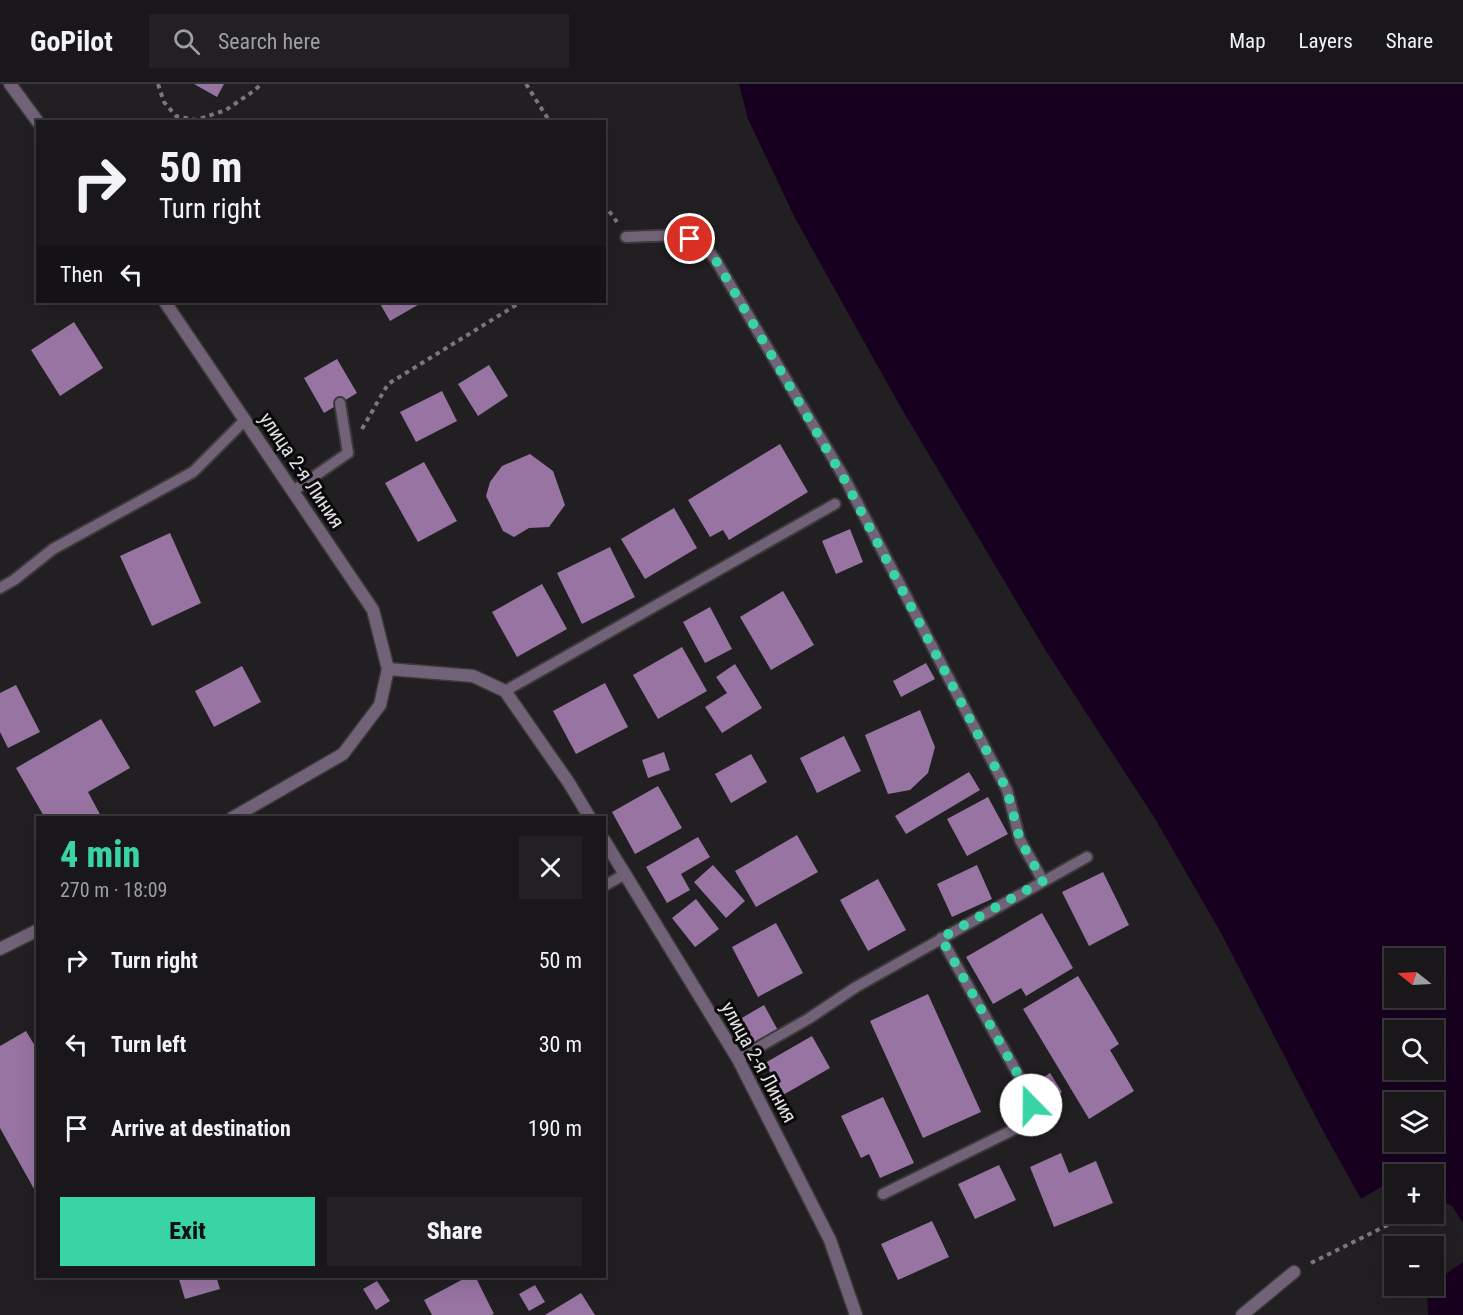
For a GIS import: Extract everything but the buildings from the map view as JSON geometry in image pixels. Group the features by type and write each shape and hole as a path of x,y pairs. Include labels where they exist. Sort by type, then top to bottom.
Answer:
{"street":[{"path":"10,84 37,120"},
{"name":"улица 2-я Линия","path":"166,303 373,610 388,669 380,705 344,754 236,816"},
{"path":"388,669 473,676 505,691 569,783 589,816"},
{"name":"улица 2-я Линия","path":"606,843 738,1059 830,1240 856,1315"},
{"path":"0,950 36,931"},
{"path":"1242,1315 1294,1272"}],"lane":[{"path":"626,237 671,236 690,239 705,247 715,259 844,479 1007,790 1020,840 1043,881"},
{"path":"293,491 348,453 340,403"},
{"path":"0,588 14,580 53,549 193,472 245,420"},
{"path":"505,691 835,504"},
{"path":"738,1059 808,1019 856,987 1087,856"},
{"path":"606,885 625,874"},
{"path":"884,1194 1019,1126 1028,1118 1031,1105 1029,1094 941,938"}],"path":[{"path":"158,84 164,102 176,116 196,120 226,110 261,84"},
{"path":"526,84 549,120"},
{"path":"174,120 176,116"},
{"path":"348,453 388,384 520,303"},
{"path":"1294,1272 1390,1224"}],"shaded area":[{"path":"739,84 1463,84 1463,1223 1452,1206 1444,1202 1444,1164 1384,1164 1384,1185 1361,1199 1321,1127 1220,931 1154,817 1046,651 900,406 795,218 748,119"},
{"path":"1463,1262 1463,1315 1428,1315 1427,1296 1444,1296 1444,1275"}],"route":[{"path":"690,239 705,247 715,259 844,479 1007,790 1020,840 1043,881 941,938 1029,1094 1031,1105"}]}
